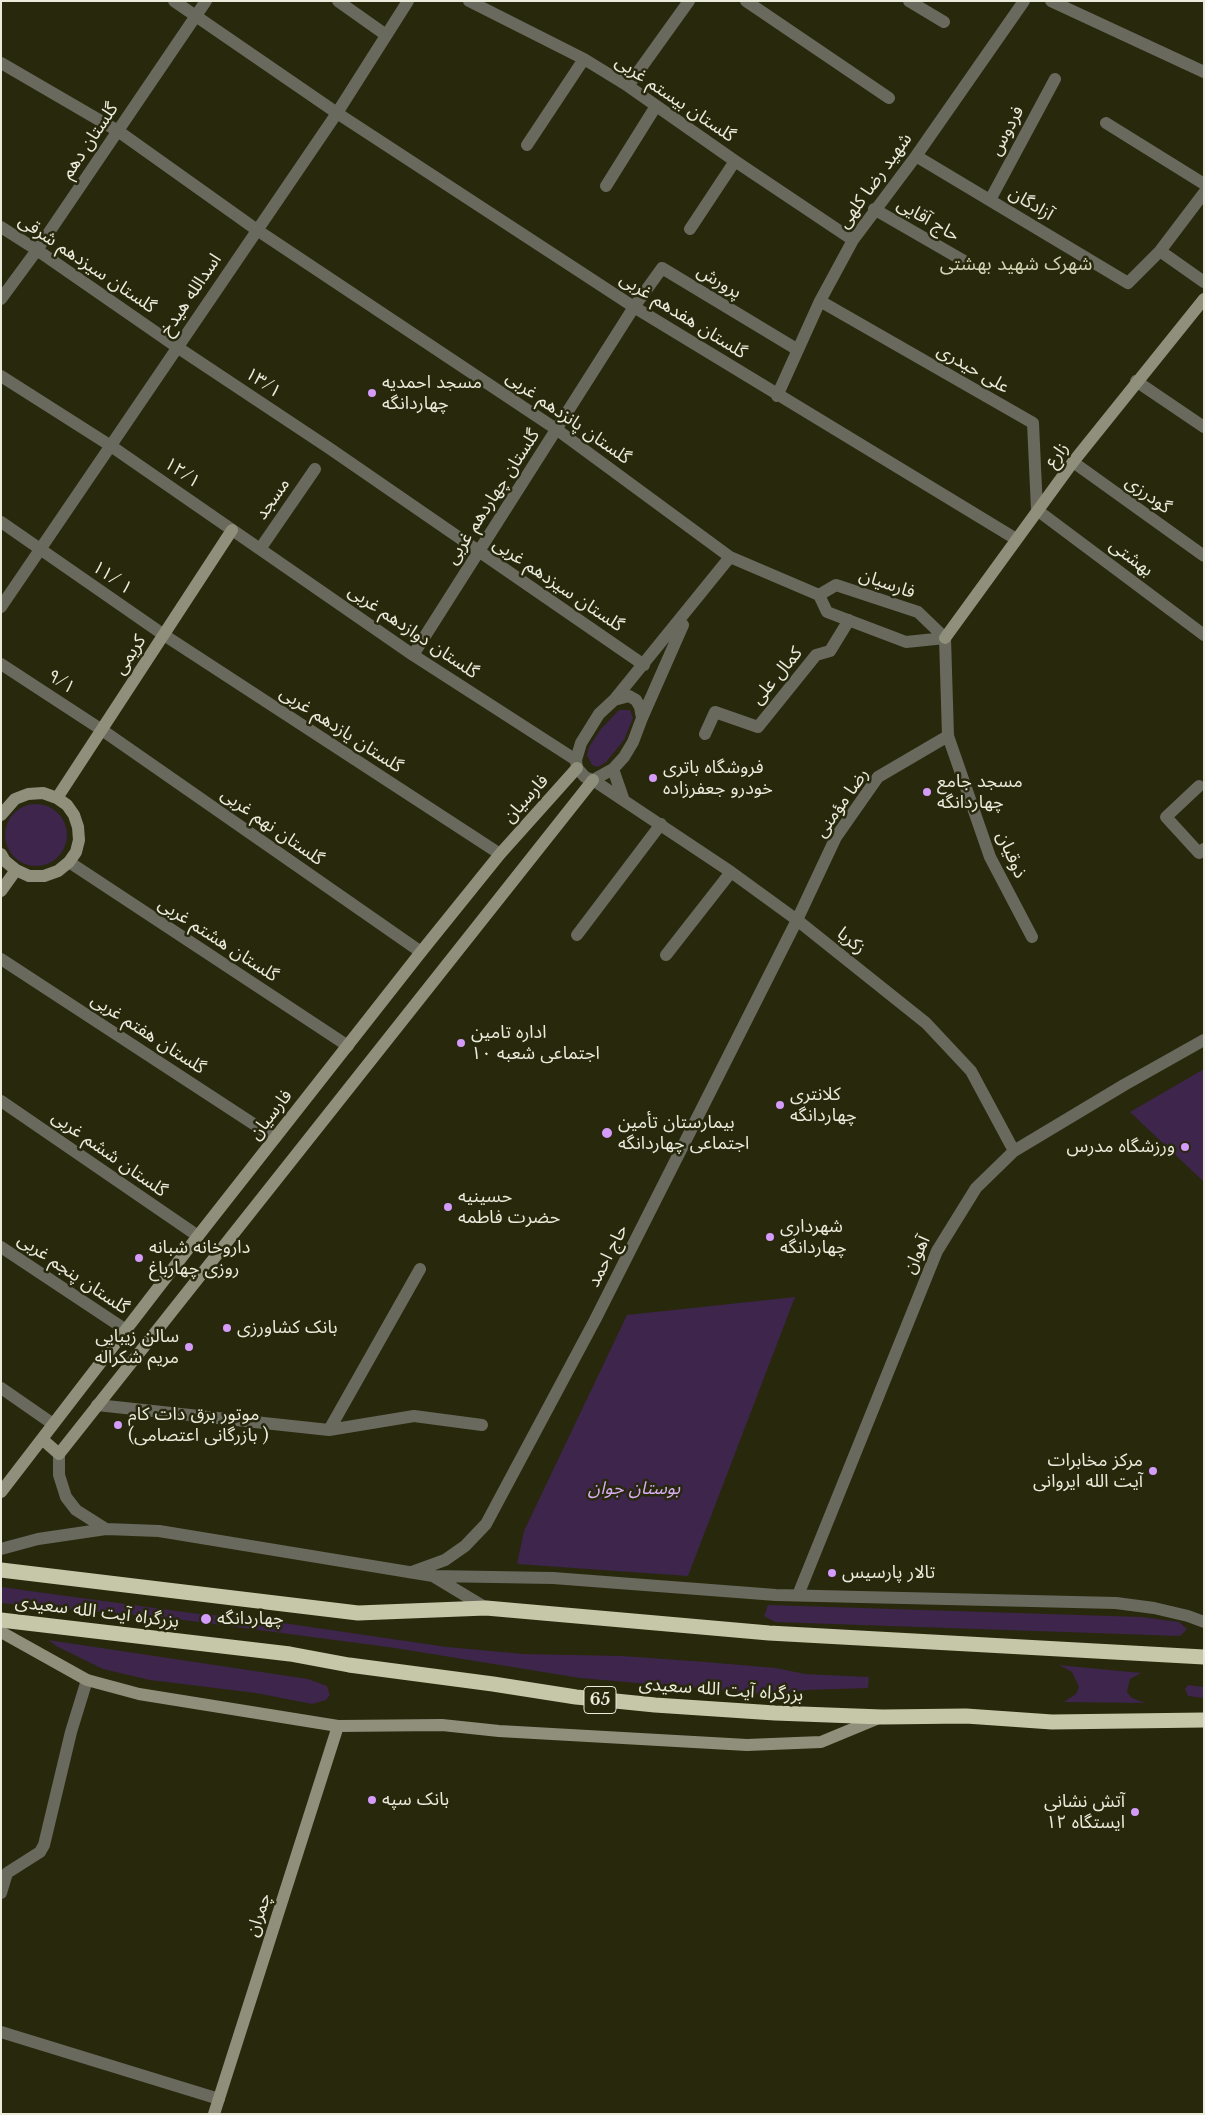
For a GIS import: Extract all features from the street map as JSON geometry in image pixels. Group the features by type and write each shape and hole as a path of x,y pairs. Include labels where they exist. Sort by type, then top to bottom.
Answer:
{"highway":[{"name":"بزرگراه آیت الله سعیدی","path":"1,1570 358,1613 486,1608 769,1633 1204,1657"},
{"name":"بزرگراه آیت الله سعیدی","path":"1,1620 290,1654 349,1665 576,1697 656,1705 882,1717 966,1716 1052,1722 1204,1720"}],"street":[{"name":"گلستان هفدهم غربی","path":"174,1 337,113 634,307 777,396 1016,539"},
{"name":"گلستان دهم","path":"1,299 37,250 206,1"},
{"path":"338,1 386,35"},
{"name":"اسدالله هیدخ","path":"1,607 337,113 408,1"},
{"name":"گلستان بیستم غربی","path":"468,1 584,59 628,86 852,240"},
{"path":"628,86 689,1"},
{"path":"746,1 890,98"},
{"path":"909,1 944,22"},
{"name":"شهید رضا کلهی","path":"777,396 820,301 852,240 916,156 1024,1"},
{"path":"1058,3 1204,72"},
{"path":"527,145 584,59"},
{"name":"گلستان پانزدهم غربی","path":"1,63 118,131 257,230 556,429 730,557"},
{"name":"فردوس","path":"990,200 1055,78"},
{"path":"606,186 656,106"},
{"path":"1106,123 1204,184"},
{"name":"آزادگان","path":"916,156 1128,283 1160,251"},
{"path":"690,229 735,161"},
{"path":"1204,193 1160,251 1204,282"},
{"name":"حاج آقایی","path":"874,209 964,261"},
{"name":"گلستان سیزدهم شرقی","path":"1,227 177,347"},
{"name":"پرورش","path":"634,307 662,268 798,350"},
{"name":"زارع","path":"945,638 1073,462 1136,381 1204,299"},
{"name":"علی حیدری","path":"820,301 1033,423 1037,510"},
{"name":"گلستان چهاردهم غربی","path":"413,654 634,307"},
{"name":"۱۳/۱","path":"177,347 329,448"},
{"name":"۱۲/۱","path":"1,376 111,446 232,530"},
{"path":"1136,381 1204,427"},
{"name":"گلستان سیزدهم غربی","path":"329,448 644,665"},
{"name":"گودرزی","path":"1073,462 1204,556"},
{"name":"مسجد","path":"260,549 315,469"},
{"name":"بهشتی","path":"1037,510 1204,635"},
{"name":"۱۱/ ۱","path":"1,522 164,636"},
{"name":"گلستان دوازدهم غربی","path":"232,530 577,764 585,777 593,780"},
{"name":"کریمی","path":"56,798 232,530"},
{"path":"577,764 581,743 599,714 614,700 644,665 689,611 730,557 819,595 827,612 906,642 945,638"},
{"name":"فارسیان","path":"819,595 836,585 918,612 945,638"},
{"path":"106,1529 76,1510 66,1497 59,1475 59,1454 593,780 613,769 624,758 633,742 689,611"},
{"name":"کمال علی","path":"705,734 715,712 758,727 816,655 830,651 848,620"},
{"name":"گلستان یازدهم غربی","path":"164,636 500,854"},
{"name":"ذوقیان","path":"945,638 948,736 990,857 1032,936"},
{"name":"۹/۱","path":"1,664 102,730"},
{"path":"614,700 629,696 636,700 640,707 642,718"},
{"name":"گلستان نهم غربی","path":"102,730 421,952"},
{"name":"رضا مؤمنی","path":"797,920 836,837 878,777 948,736"},
{"name":"فارسیان","path":"1,1492 198,1236 421,952 500,854 577,764"},
{"path":"613,769 623,798"},
{"name":"زکریا","path":"593,780 623,798 731,872 797,920 926,1023 971,1072 1014,1151"},
{"path":"1199,786 1166,817 1199,853 1204,848"},
{"path":"1,854 5,861 16,870 30,876 44,876 58,871 69,862 76,852 79,840 78,827 74,815 67,805 43,793 28,794 15,799 2,813"},
{"path":"577,935 661,824"},
{"name":"گلستان هشتم غربی","path":"69,862 348,1046"},
{"path":"1,891 16,870"},
{"path":"666,955 731,872"},
{"name":"حاج احمد","path":"411,1572 445,1560 465,1546 486,1524 595,1320 797,920"},
{"name":"گلستان هفتم غربی","path":"1,958 276,1138"},
{"name":"آهوان","path":"798,1595 937,1251 976,1188 1014,1151 1204,1040"},
{"name":"گلستان ششم غربی","path":"1,1101 198,1236"},
{"name":"گلستان پنجم غربی","path":"1,1247 126,1330"},
{"path":"329,1430 420,1269"},
{"path":"1,1388 53,1424"},
{"path":"97,1406 329,1430 414,1416 482,1425"},
{"path":"42,1439 59,1454"},
{"path":"1,1549 38,1539 106,1529 159,1531 433,1576 553,1578 798,1595 1116,1603 1154,1608 1204,1622"},
{"path":"433,1576 486,1608"},
{"path":"1,1632 86,1680 139,1694 338,1726 442,1725 499,1731 747,1745 821,1742 882,1717"},
{"path":"1,1893 7,1872 40,1852 44,1845 71,1732 86,1680"},
{"name":"چمران","path":"214,2114 338,1726"},
{"path":"1,2032 219,2099"}],"green space":[{"path":"619,710 630,710 633,718 624,740 606,762 598,767 592,765 587,755 589,747 601,729"},
{"path":"30,804 42,804 58,813 65,823 67,835 65,847 58,857 42,866 30,866 19,861 10,852 5,841 5,829 10,818 19,809"},
{"name":"ورزشگاه مدرس","path":"1204,1069 1204,1182 1130,1112"},
{"name":"بوستان جوان","path":"795,1297 688,1576 517,1564 524,1531 627,1315"},
{"path":"1,1587 199,1614 242,1617 447,1647 524,1654 622,1656 776,1668 805,1674 869,1677 868,1688 807,1690 766,1694 580,1678 395,1648 168,1618 1,1603"},
{"path":"768,1605 1142,1617 1179,1622 1187,1629 1180,1636 775,1622 764,1616"},
{"path":"48,1640 308,1679 327,1686 330,1695 326,1700 312,1704 256,1693 150,1680 103,1669 58,1647"},
{"path":"1059,1665 1141,1673 1130,1679 1127,1692 1132,1698 1145,1703 1064,1702 1076,1694 1079,1687 1072,1672"},
{"path":"1188,1685 1204,1687 1204,1698 1188,1696 1185,1689"}],"place":[{"name":"مسجد احمدیه چهاردانگه","path":"372,393"},
{"name":"فروشگاه باتری خودرو جعفرزاده","path":"653,778"},
{"name":"مسجد جامع چهاردانگه","path":"927,792"},
{"name":"اداره تامین اجتماعی شعبه ۱۰","path":"461,1043"},
{"name":"کلانتری چهاردانگه","path":"780,1105"},
{"name":"بیمارستان تأمین اجتماعی چهاردانگه","path":"607,1133"},
{"name":"ورزشگاه مدرس","path":"1185,1147"},
{"name":"حسینیه حضرت فاطمه","path":"448,1207"},
{"name":"شهرداری چهاردانگه","path":"770,1237"},
{"name":"داروخانه شبانه روزی چهارباغ","path":"139,1258"},
{"name":"بانک کشاورزی","path":"227,1328"},
{"name":"سالن زیبایی مریم شکراله","path":"189,1347"},
{"name":"موتور برق دات کام (بازرگانی اعتصامی )","path":"118,1425"},
{"name":"مرکز مخابرات آیت الله ایروانی","path":"1153,1471"},
{"name":"تالار پارسیس","path":"832,1573"},
{"name":"چهاردانگه","path":"206,1619"},
{"name":"بانک سپه","path":"372,1800"},
{"name":"آتش نشانی ایستگاه ۱۲","path":"1135,1812"}],"district":[{"name":"شهرک شهید بهشتی","path":"1016,265"}]}
